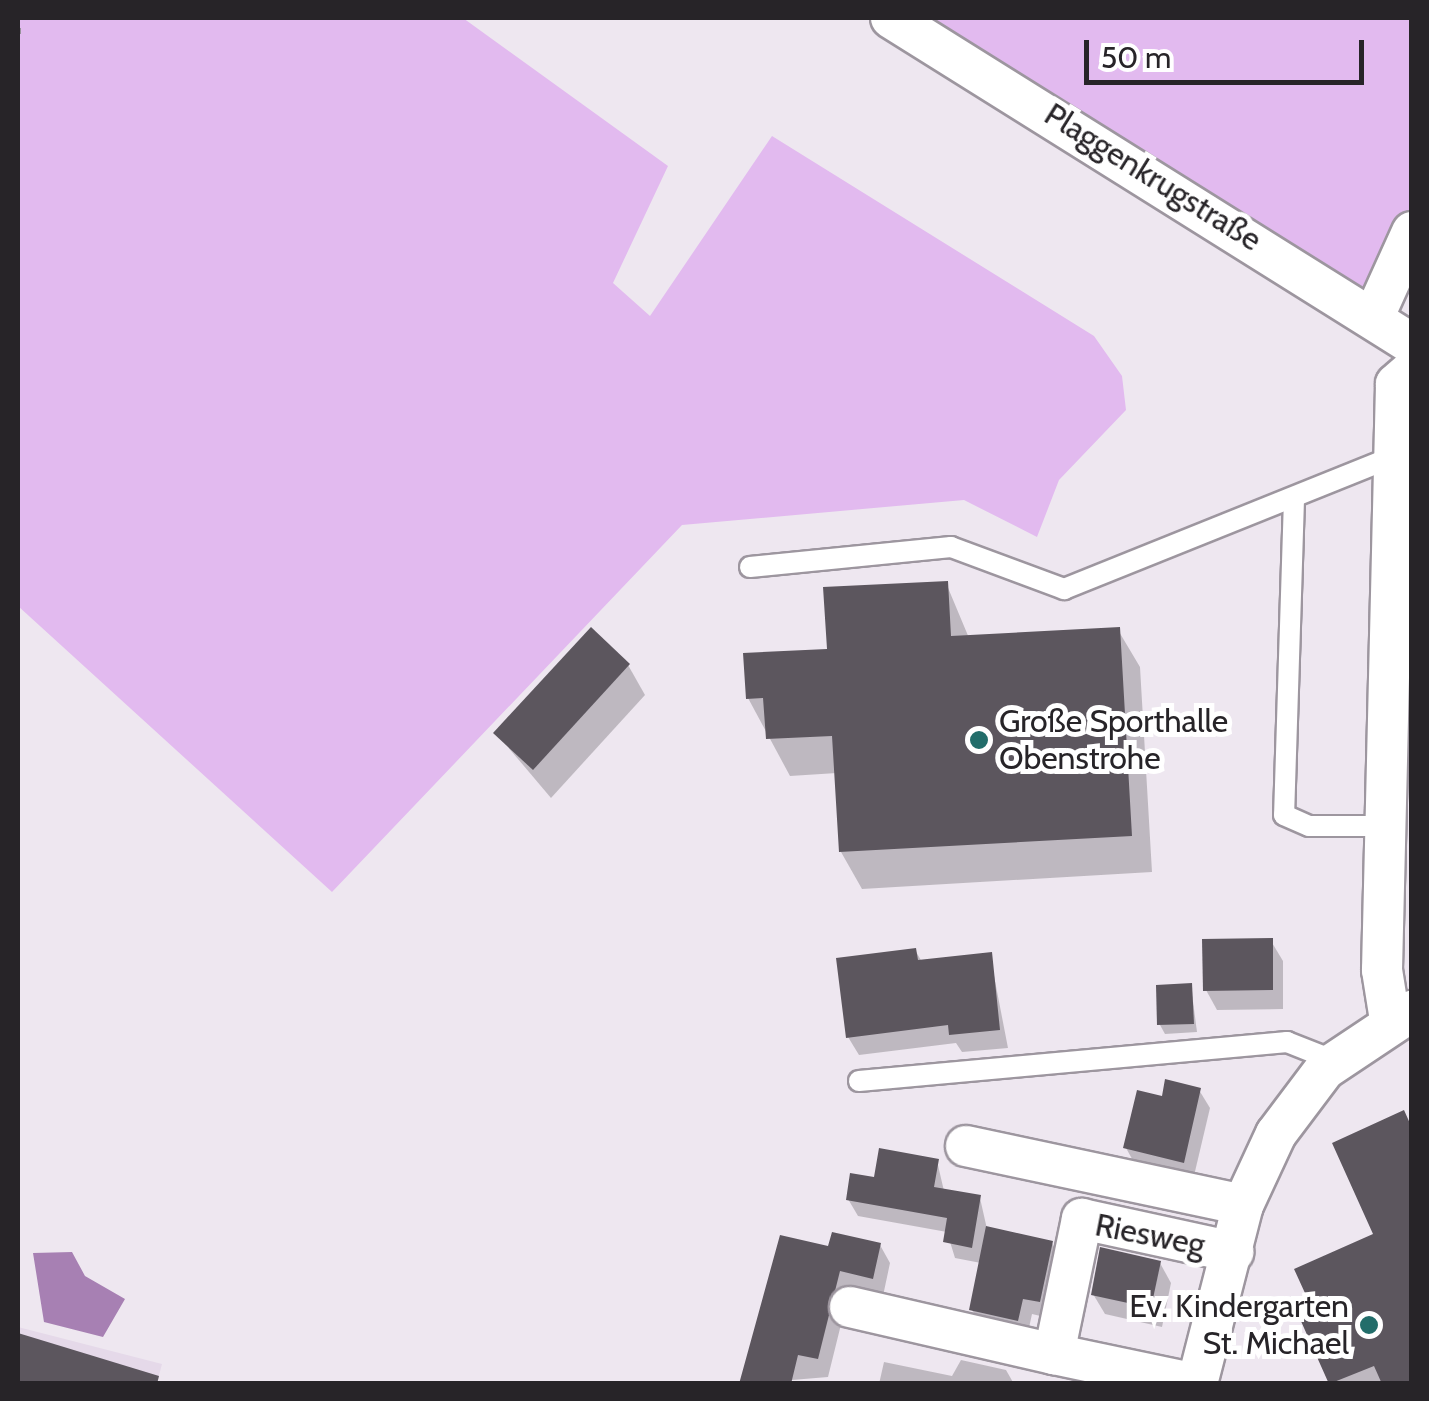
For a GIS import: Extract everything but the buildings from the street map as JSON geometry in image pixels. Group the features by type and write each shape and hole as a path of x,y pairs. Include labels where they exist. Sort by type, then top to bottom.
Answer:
{"street":[{"name":"Plaggenkrugstraße","path":"891,18 1375,314 1412,344"},
{"path":"1375,314 1412,232"},
{"path":"1401,1016 1386,826 1396,384 1412,370"},
{"name":"Riesweg","path":"850,1307 1197,1384 1243,1205 1276,1134 1335,1061 1401,1016"},
{"name":"Riesweg","path":"966,1146 1243,1205"},
{"name":"Riesweg","path":"1054,1354 1082,1219 1233,1252"}],"lane":[{"path":"750,567 951,547 1064,589 1394,456"},
{"path":"1294,499 1284,815 1310,826 1386,826"},
{"path":"859,1081 1287,1042 1335,1061"}],"shaded area":[{"path":"18,18 463,18 668,166 613,283 650,316 772,136 1094,336 1122,376 1126,410 1059,480 1037,537 964,500 682,525 332,892 18,606"},
{"path":"891,18 1411,18 1411,232 1375,314"},
{"path":"72,1252 85,1276 125,1299 103,1337 44,1322 33,1253"},
{"path":"18,1327 162,1364 157,1383 18,1383"}],"place":[{"name":"Große Sporthalle Obenstrohe","path":"979,740"},
{"name":"Ev. Kindergarten St. Michael","path":"1369,1325"}]}
